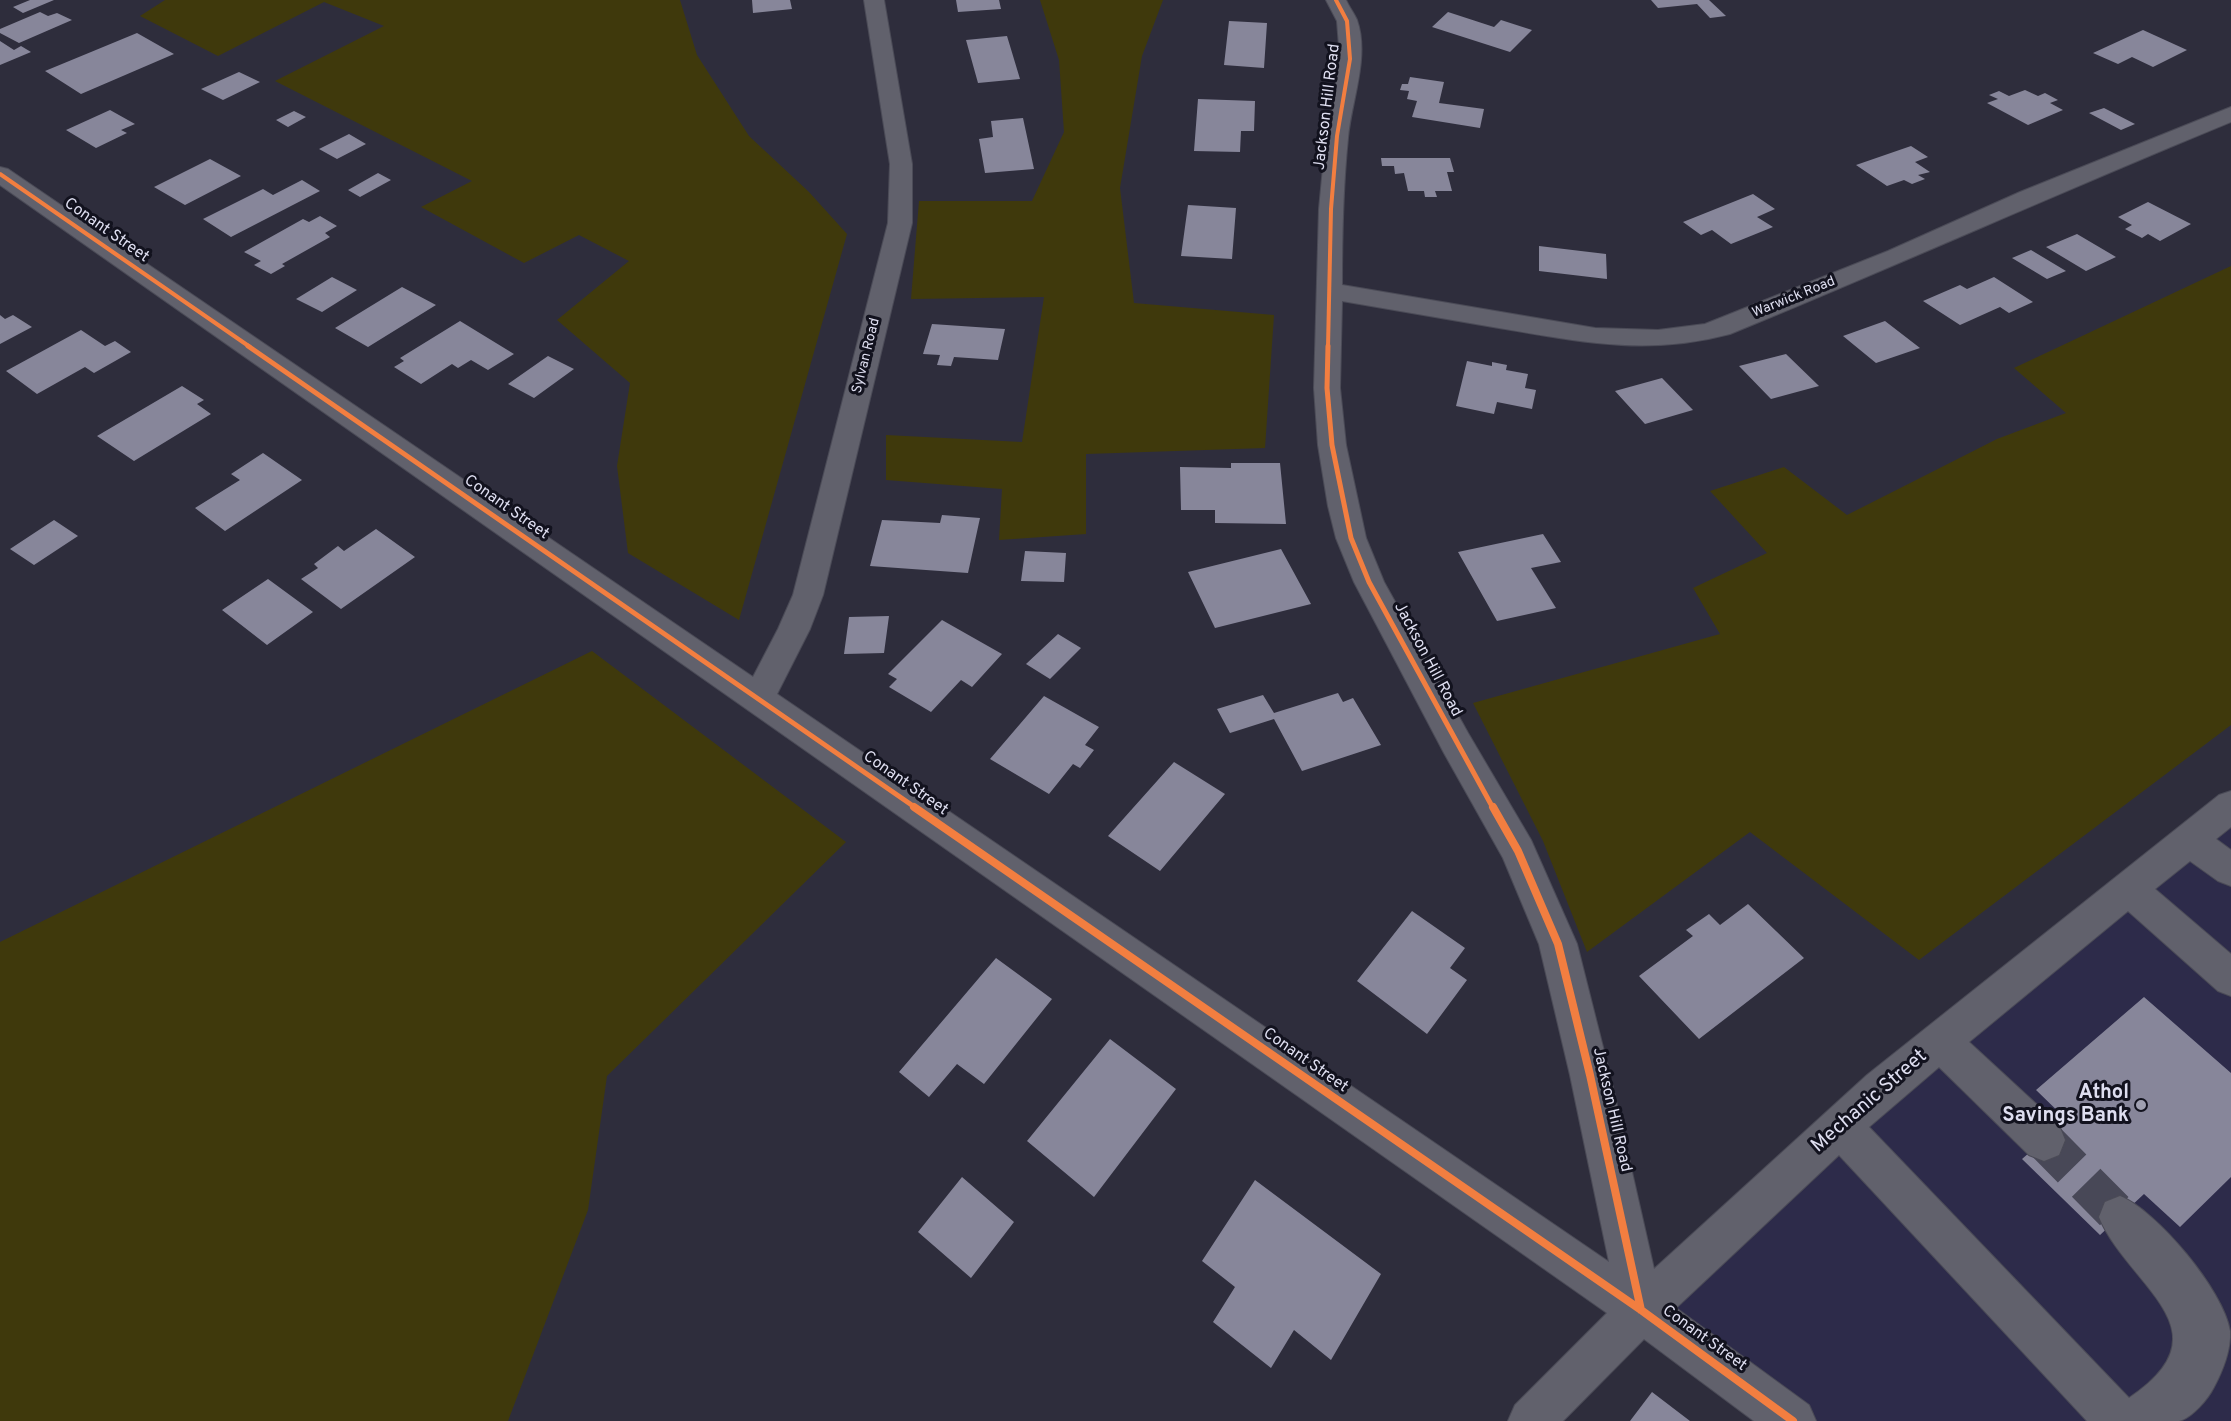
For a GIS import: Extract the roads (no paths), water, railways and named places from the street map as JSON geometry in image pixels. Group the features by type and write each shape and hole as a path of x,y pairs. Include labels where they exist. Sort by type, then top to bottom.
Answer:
{"street":[{"name":"Sylvan Road","path":"758,699 794,629 808,595 900,223 901,164 873,0"},
{"name":"Jackson Hill Road","path":"1336,0 1347,21 1350,59 1337,136 1332,199 1327,387 1332,445 1351,538 1369,582 1456,743 1518,850 1558,944 1641,1310"},
{"name":"Warwick Road","path":"1330,291 1595,336 1646,339 1702,333 1721,328 1864,269 2028,197 2231,114"},
{"name":"Conant Street","path":"0,174 1641,1310 1792,1421"},
{"name":"Mechanic Street","path":"1531,1421 1641,1310 1840,1126 1939,1041 2231,806"},
{"path":"2189,840 2231,870"},
{"path":"2129,890 2231,978"},
{"path":"1939,1041 2044,1140"},
{"path":"1840,1126 2119,1421"},
{"path":"2120,1217 2186,1289 2203,1314 2208,1338 2204,1363 2189,1386 2171,1401 2133,1421"}],"tunnel":[{"path":"2044,1140 2120,1217"}],"place":[{"name":"Athol Savings Bank","path":"2141,1105"}]}
